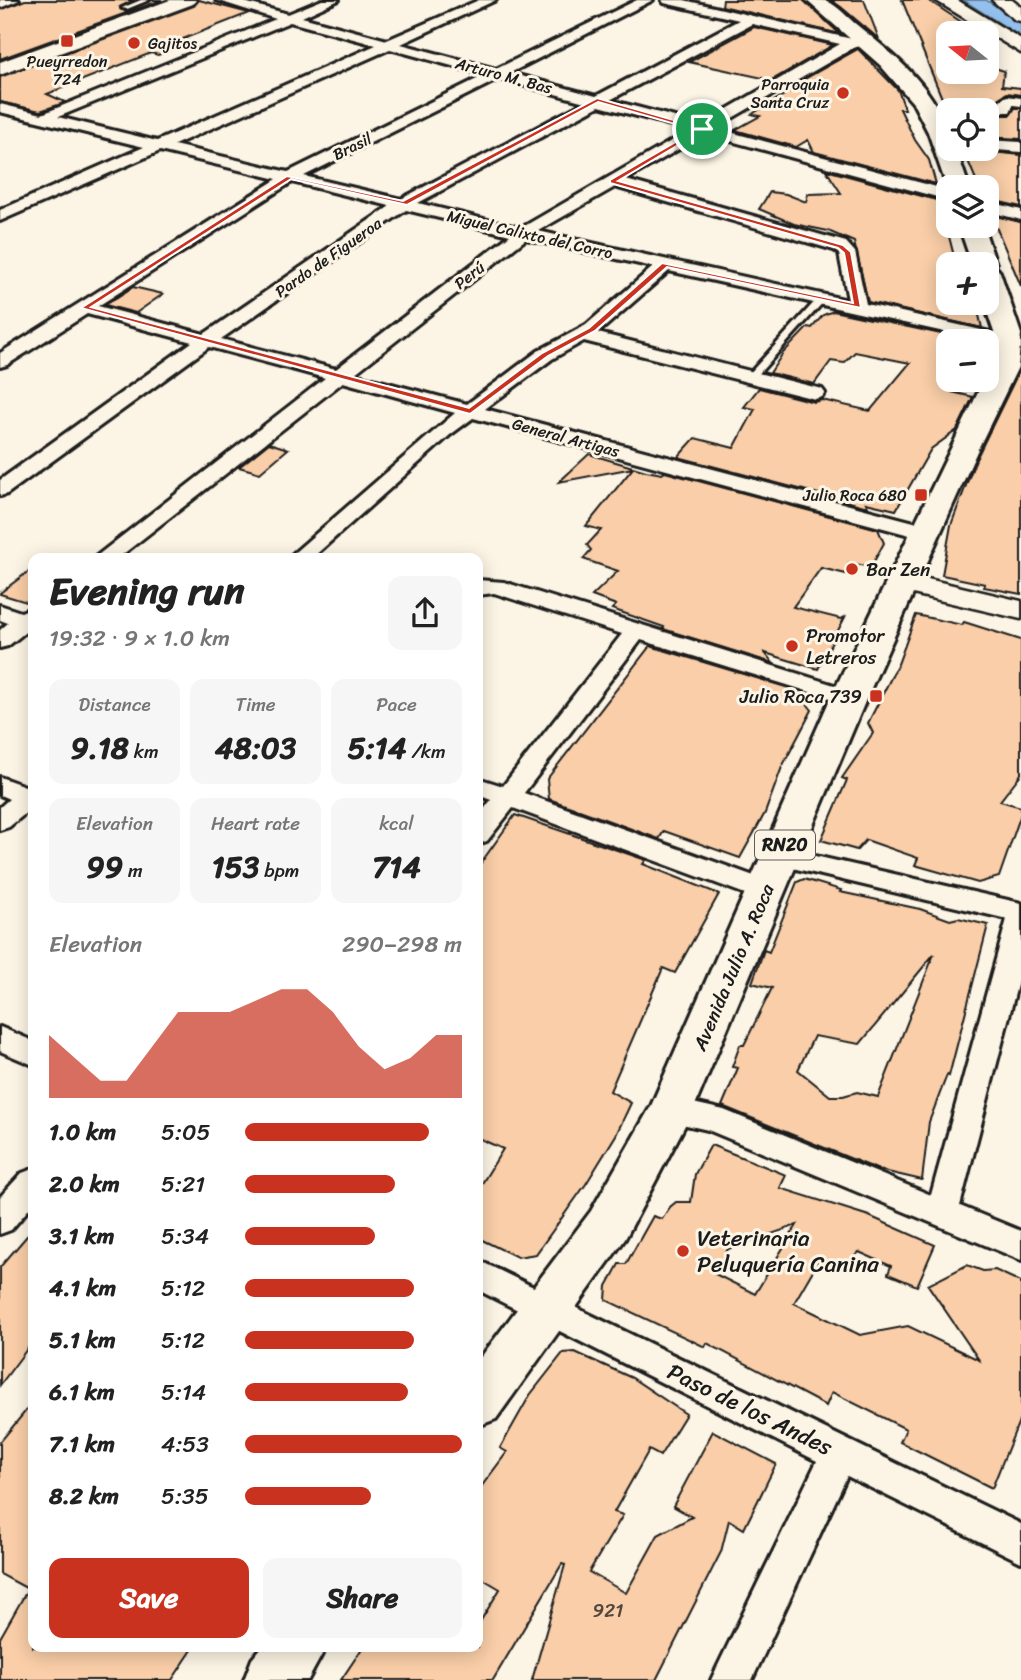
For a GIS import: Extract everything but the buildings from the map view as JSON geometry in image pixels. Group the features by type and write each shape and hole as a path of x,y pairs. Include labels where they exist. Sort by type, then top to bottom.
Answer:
{"main road":[{"path":"815,0 922,100 936,125"},
{"path":"944,0 1021,47"},
{"path":"1001,0 1021,16"},
{"path":"0,69 177,1"},
{"path":"999,302 1015,342"},
{"name":"Avenida Julio A. Roca","path":"483,1395 608,1225 671,1110 849,697 1015,342"},
{"path":"902,582 1021,610"},
{"path":"273,1680 293,1652"}],"street":[{"path":"0,4 13,0"},
{"name":"Arturo M. Bas","path":"222,0 936,192"},
{"path":"44,118 333,0"},
{"path":"2,213 489,0"},
{"name":"Brasil","path":"0,361 289,177 647,0"},
{"path":"668,0 858,42"},
{"name":"Pardo de Figueroa","path":"0,490 404,204 751,19"},
{"name":"Perú","path":"112,553 523,233 858,42"},
{"path":"1005,109 1007,100 1021,102"},
{"name":"Miguel Calixto del Corro","path":"0,108 523,233 1015,342"},
{"path":"999,146 1021,147"},
{"path":"612,181 840,246 847,252 858,306"},
{"path":"999,209 1021,215"},
{"path":"305,553 443,431 545,355 584,335 665,265"},
{"name":"General Artigas","path":"85,308 925,532"},
{"path":"584,335 815,393"},
{"path":"483,587 496,587 849,697"},
{"path":"0,612 28,619"},
{"path":"0,641 28,622"},
{"path":"483,829 636,631"},
{"path":"0,785 28,795"},
{"path":"483,788 773,874 1021,915 942,1213"},
{"path":"0,821 28,798"},
{"path":"0,1038 28,1050"},
{"path":"671,1110 713,1119 1021,1246"},
{"path":"0,1220 28,1188"},
{"name":"Paso de los Andes","path":"483,1276 1021,1545"},
{"path":"731,1680 840,1453"}],"lane":[{"path":"125,8 146,0"},
{"path":"751,377 822,299"}],"water":[{"path":"963,0 986,0 1021,22 1021,37"}],"place":[{"name":"Pueyrredon 724","path":"67,41"},
{"name":"Gajitos","path":"134,43"},
{"name":"Parroquia Santa Cruz","path":"843,93"},
{"name":"Julio Roca 680","path":"921,495"},
{"name":"Bar Zen","path":"852,569"},
{"name":"Promotor Letreros","path":"792,646"},
{"name":"Julio Roca 739","path":"876,696"},
{"name":"Veterinaria Peluquería Canina","path":"683,1251"}],"route":[{"path":"597,100 702,129 612,181 840,246 847,252 858,306 665,265 584,335 545,355 470,411 85,308 289,177 404,204 597,100"}]}
